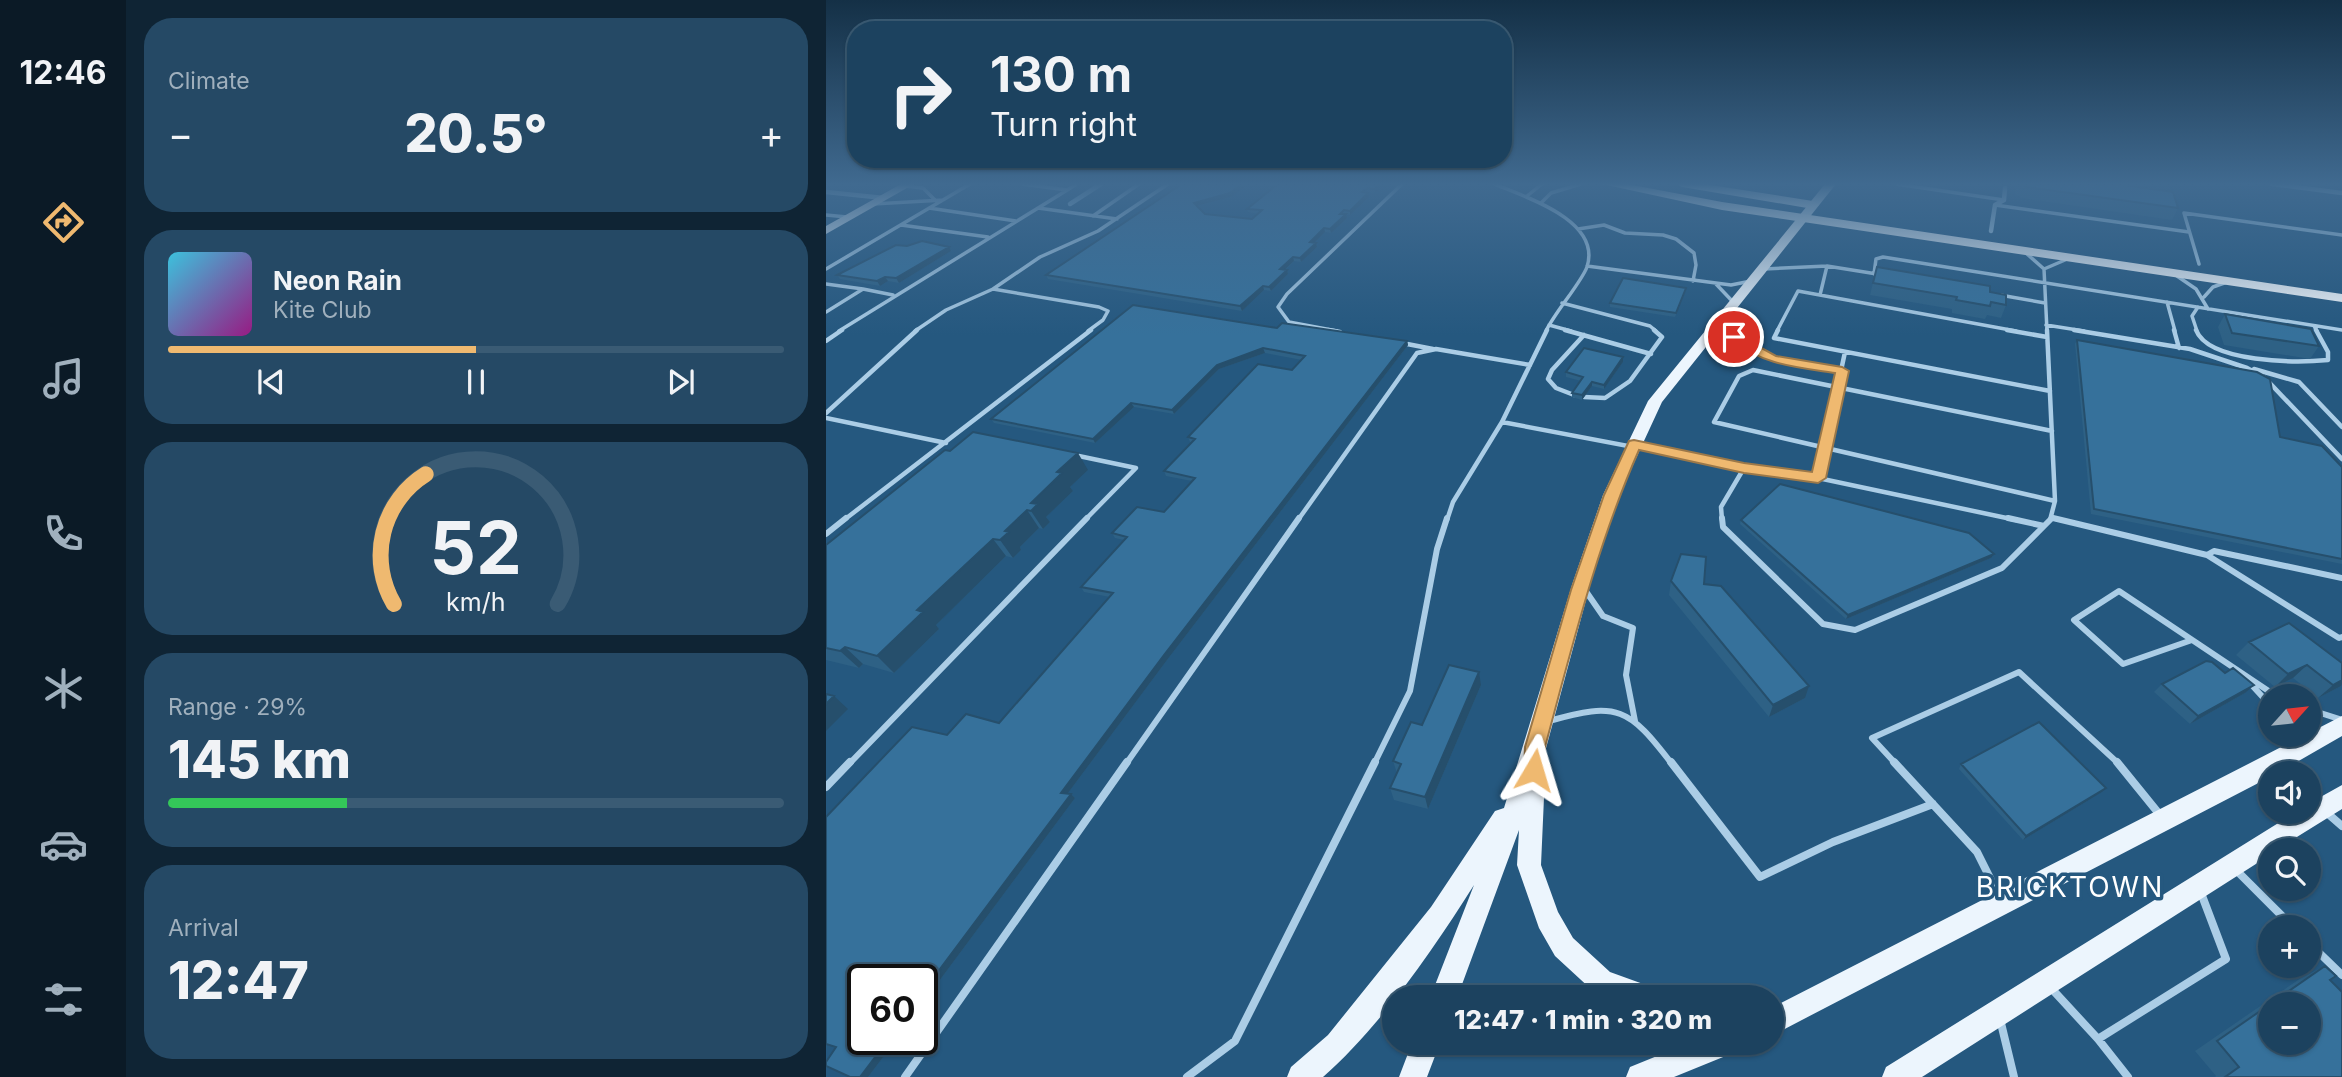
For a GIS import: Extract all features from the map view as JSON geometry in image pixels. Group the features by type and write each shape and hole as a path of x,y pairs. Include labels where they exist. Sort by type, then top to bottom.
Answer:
{"highway":[{"path":"1940,234 2342,298"},
{"path":"2007,234 2342,285"}],"main road":[{"path":"1448,985 1523,790 1581,585 1611,495 1634,444 1655,401 1791,234"},
{"path":"2321,731 2342,722"},
{"path":"1535,747 1529,865 1548,919 1564,947 1602,982 1611,985"},
{"path":"1784,1012 2164,820 2284,747"},
{"path":"1301,1077 1338,1045 1417,946 1440,916 1523,790"},
{"path":"1896,1077 2332,802"},
{"path":"1413,1077 1421,1055"},
{"path":"1640,1077 1694,1055"}],"lane":[{"path":"826,269 885,234"},
{"path":"969,234 989,237"},
{"path":"826,341 894,295 994,234"},
{"path":"826,412 915,331 968,296 993,289 1040,257 1091,234"},
{"path":"1343,332 1289,322 1278,307 1287,294 1349,234"},
{"path":"1187,1077 1235,1041 1410,691 1437,549 1452,502 1502,422 1549,325 1587,266 1586,240 1581,234"},
{"path":"1649,234 1676,239 1694,253 1696,265 1693,281"},
{"path":"2190,234 2199,264"},
{"path":"1744,468 1721,507 1723,527 1822,624 1854,630 2002,568 2052,517 2055,501 2044,269 2030,255 2011,247"},
{"path":"1874,274 1876,259 1883,257 2342,330"},
{"path":"2044,269 2061,260 2089,259"},
{"path":"1587,266 1731,285 1759,274 1827,266 1887,276"},
{"path":"1820,295 1827,266"},
{"path":"2168,271 2192,284 2204,297 2208,309"},
{"path":"2204,297 2213,287 2232,281"},
{"path":"826,284 894,295"},
{"path":"1716,284 1735,304"},
{"path":"826,312 863,289"},
{"path":"826,534 1103,320 1108,312 1099,307 993,289"},
{"path":"2047,337 1798,291 1774,338 2050,391"},
{"path":"1993,294 2045,303"},
{"path":"2167,302 2179,348"},
{"path":"1562,303 1650,326 1662,337 1630,381 1605,398 1584,397"},
{"path":"2197,307 2192,316 2200,340 2213,349 2244,355 2311,364 2328,360 2328,352 2314,326"},
{"path":"1723,318 1734,337 1748,348 1773,359 1842,371"},
{"path":"1549,325 1651,354"},
{"path":"2046,325 2179,348 2299,382 2342,427"},
{"path":"1574,394 1556,388 1548,379 1552,370 1584,335"},
{"path":"1396,342 1530,365"},
{"path":"905,1077 1409,362 1417,353 1436,349"},
{"path":"1818,478 1846,352"},
{"path":"2247,368 2265,378 2342,459"},
{"path":"2052,431 1753,370 1739,376 1714,422 2055,501"},
{"path":"826,418 946,443"},
{"path":"1502,422 1634,444 1744,468 1818,478 2044,526"},
{"path":"962,431 975,434"},
{"path":"826,787 1136,468 1069,454"},
{"path":"2052,517 2207,555 2339,638 2342,637"},
{"path":"2207,555 2214,551 2342,578"},
{"path":"1581,585 1603,616 1633,628 1625,656 1627,687 1635,722"},
{"path":"2192,640 2123,664 2074,620 2119,591 2258,684"},
{"path":"2003,903 1977,852 1872,738 2019,672 2115,759 2164,820"},
{"path":"2240,672 2258,692"},
{"path":"1542,722 1590,709 1621,713 1635,722 1646,730 1760,877 1833,842 1933,804"},
{"path":"2321,714 2342,722"},
{"path":"2332,802 2342,827"},
{"path":"2232,867 2281,915"},
{"path":"2098,1039 2226,959 2199,887"},
{"path":"2321,955 2342,975"},
{"path":"2047,983 2129,1077"},
{"path":"1999,1013 2014,1077"}],"building":[{"path":"1107,234 1318,234 1310,242 1316,243 1300,258 1293,257 1280,269 1287,270 1269,287 1263,286 1240,306 1046,275"},
{"path":"922,241 949,247 896,278 885,277 877,281 837,275 896,245 907,246"},
{"path":"1877,267 1990,286 1990,292 2006,295 2006,305 1991,302 1990,306 1956,300 1957,297 1873,283"},
{"path":"1623,278 1686,288 1676,313 1610,303"},
{"path":"1133,305 1277,328 1282,323 1407,341 1061,793 1071,794 938,972 938,964 847,964 847,1055 877,1055 860,1077 850,1077 826,1066 836,1047 826,1044 826,817 912,727 947,735 966,714 999,723 1113,593 1081,587 1127,537 1112,533 1137,507 1164,512 1195,478 1164,471 1195,439 1188,437 1258,364 1292,370 1305,356 1263,348 1217,365 1172,410 1131,403 1093,439 991,419"},
{"path":"2225,314 2311,329 2319,346 2232,333"},
{"path":"2077,340 2257,372 2270,379 2280,437 2322,446 2342,467 2342,559 2094,509"},
{"path":"1584,348 1623,357 1604,385 1592,382 1582,395 1572,393 1583,377 1566,372"},
{"path":"973,432 1078,453 1057,472 1062,473 1031,503 1038,504 1031,511 1027,510 1005,531 1009,532 1000,540 993,539 917,610 923,612 877,656 845,647 840,651 826,648 826,545 945,450 950,451"},
{"path":"1780,484 1969,533 1994,554 1848,615 1741,520"},
{"path":"1681,554 1706,557 1704,584 1721,586 1809,686 1773,705 1671,581"},
{"path":"2289,623 2342,663 2342,680 2333,685 2307,665 2288,674 2249,642"},
{"path":"2206,661 2212,662 2225,673 2233,668 2254,685 2198,716 2162,684"},
{"path":"1449,665 1479,672 1425,797 1390,788 1401,764 1393,761 1411,722 1422,725"},
{"path":"826,694 834,696 826,704"},
{"path":"2039,722 2106,788 2026,836 1961,764"},
{"path":"2325,966 2336,976 2330,980 2342,992 2342,1077 2225,1077 2239,1067 2217,1041 2258,1012 2258,1055 2321,1055 2321,992 2287,992 2308,978 2321,978 2321,969"}],"district":[{"name":"BRICKTOWN","path":"2070,887"}],"route":[{"path":"1534,770 1535,747 1580,590 1611,495 1634,444 1744,468 1818,478 1842,371 1773,359 1748,348 1734,337"}]}
